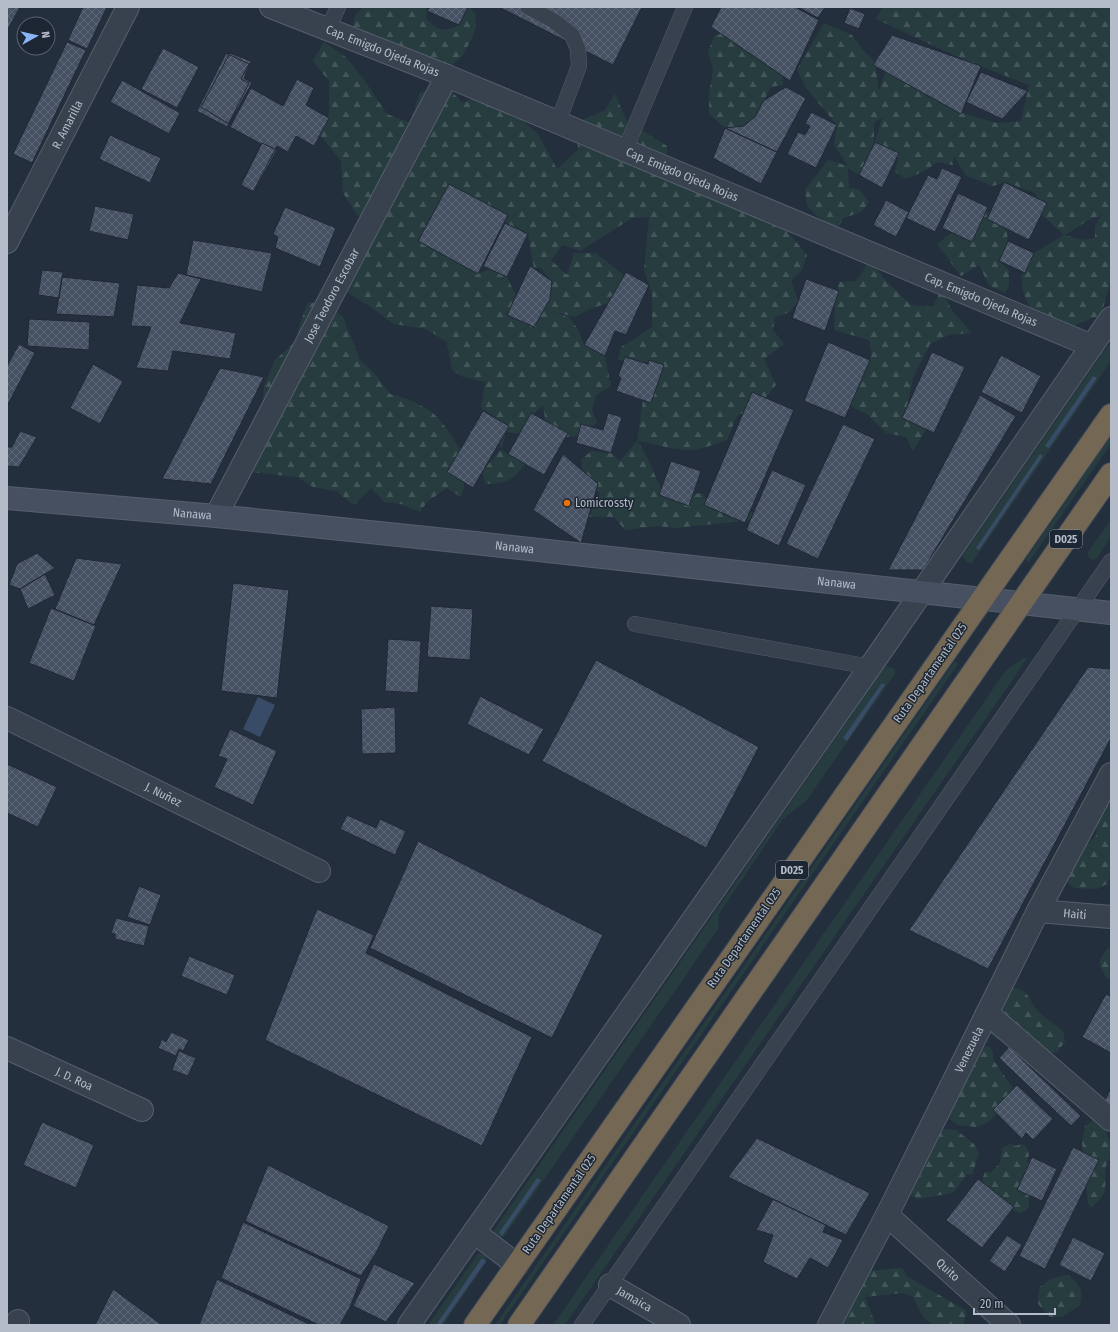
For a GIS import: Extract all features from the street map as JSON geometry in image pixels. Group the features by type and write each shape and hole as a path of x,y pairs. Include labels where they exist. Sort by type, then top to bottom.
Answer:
{"highway":[{"name":"Ruta Departamental 025","path":"475,1325 1111,415"},
{"name":"D025","path":"519,1325 1111,474"}],"street":[{"name":"R. Amarilla","path":"7,242 128,7"},
{"name":"Cap. Emigdo Ojeda Rojas","path":"271,7 447,76 1092,346"},
{"name":"Jose Teodoro Escobar","path":"216,516 447,76"},
{"path":"409,1325 923,592 1111,318"},
{"name":"Nanawa","path":"8,500 216,516 1077,608 1111,613"},
{"name":"J. Nuñez","path":"7,718 319,871"},
{"name":"Venezuela","path":"829,1325 887,1215 1038,911 1111,774"},
{"name":"Haiti","path":"1038,911 1111,917"},
{"path":"988,1013 1111,1120"},
{"name":"J. D. Roa","path":"7,1048 142,1110"},
{"name":"Quito","path":"887,1215 1009,1325"},
{"path":"474,1232 517,1265"},
{"name":"Jamaica","path":"610,1285 679,1325"}],"lane":[{"path":"328,29 338,7"},
{"path":"528,7 554,21 572,35 578,49 579,66 558,122"},
{"path":"625,150 685,7"},
{"path":"582,1325 1077,608 1111,562"},
{"path":"635,624 870,667"}],"green space":[{"path":"363,7 426,7 426,18 434,26 441,29 449,29 459,25 469,7 475,13 476,26 472,38 463,55 453,64 439,69 363,43 353,25 355,15"},
{"path":"883,7 1111,7 1111,280 1101,315 1060,333 1045,326 1029,307 1023,291 1021,277 1034,253 1064,235 1043,216 1035,193 1005,182 993,186 966,176 954,156 953,165 937,162 925,171 906,179 895,172 899,153 875,142 882,118 874,122 874,145 859,175 848,168 849,188 859,189 869,202 861,212 844,218 836,229 820,218 807,206 805,190 828,160 848,166 834,145 837,125 806,88 797,70 824,23 852,35 862,49 875,62 879,91 885,72 901,70 927,96 933,89 956,111 997,123 1021,121 1029,85 962,59 876,19","holes":["1100,216 1095,227 1095,238 1082,240 1065,235 1090,219"]},
{"path":"730,31 782,72 783,85 771,87 756,116 744,126 725,128 709,114 709,94 713,69 708,53 714,36"},
{"path":"324,42 346,57 365,81 387,114 410,123 420,92 448,88 463,103 486,92 512,111 538,134 557,169 578,150 576,123 605,110 615,94 635,137 641,130 667,146 665,182 669,180 765,209 807,255 802,270 791,281 798,300 790,312 775,317 773,330 784,344 764,359 776,385 760,404 737,416 727,440 703,448 691,450 637,441 643,400 651,403 664,365 657,363 618,360 621,347 652,327 652,294 644,270 649,217 632,218 580,251 563,245 551,260 567,275 574,253 596,253 624,275 608,303 590,309 574,317 552,311 570,318 579,331 584,345 605,356 611,386 596,395 592,410 597,422 582,436 564,437 547,432 543,405 531,417 521,434 506,432 501,450 525,464 513,478 505,482 486,484 482,472 501,449 493,416 481,408 485,382 463,377 452,370 447,342 426,329 393,324 371,307 345,291 384,219 358,216 343,193 341,161 320,135 329,113 329,81 313,61","holes":["449,184 508,215 505,223 528,234 534,269 540,267 552,281 516,296 507,277 490,269 478,274 418,241"]},
{"path":"986,211 998,214 1008,237 999,261 1009,270 1009,285 1005,293 989,285 979,265 961,276 937,244 952,232 972,242"},
{"path":"870,261 885,280 911,305 933,307 941,289 951,309 972,333 949,335 930,344 913,378 907,407 931,421 913,451 906,437 886,433 867,414 850,406 872,354 869,340 834,330 835,302 839,282 856,281"},
{"path":"308,302 327,305 343,317 360,360 374,373 390,394 416,403 425,408 435,415 444,425 463,454 458,453 464,486 461,497 447,488 427,502 420,512 401,504 384,502 371,488 354,505 336,491 313,487 297,477 250,472 262,409 264,386 275,360 296,341 299,326"},
{"path":"1111,341 1111,361 972,563 967,563 962,556"},
{"path":"1111,436 1111,444 1029,562 1027,562 1026,559"},
{"path":"637,441 641,446 661,488 687,495 702,493 713,508 792,516 675,528 657,526 625,530 614,517 589,517 600,493 584,482 581,460 591,451 611,453 620,461"},
{"path":"1111,519 1111,537 1096,559 1092,560 1088,557 1088,552"},
{"path":"1025,657 1027,658 1016,675 565,1325 553,1325 1006,670"},
{"path":"954,662 957,662 958,664 500,1325 495,1325"},
{"path":"887,666 894,669 895,674 806,801 783,819 719,914 718,929 504,1237 499,1238 495,1235 494,1230"},
{"path":"1110,805 1111,874 1107,884 1097,889 1074,888 1065,880 1068,870 1076,864 1083,848 1096,836 1097,830 1095,825 1100,807"},
{"path":"1108,948 1111,948 1111,982 1101,969 1100,965 1101,957"},
{"path":"1009,987 1025,992 1041,1014 1063,1031 1065,1042 1057,1052 1029,1056 1015,1044 998,1040 989,1033"},
{"path":"988,1046 992,1050 994,1061 1012,1087 1013,1093 1000,1111 987,1123 976,1127 958,1125 948,1118 946,1112 982,1047"},
{"path":"1095,1119 1102,1125 1107,1135 1111,1145 1111,1156 1106,1166 1104,1193 1091,1208 1088,1203 1082,1142 1085,1126"},
{"path":"945,1129 956,1130 974,1144 979,1154 972,1175 967,1174 953,1193 918,1199 908,1194 927,1142"},
{"path":"1010,1144 1016,1146 1021,1144 1026,1146 1029,1155 1026,1163 1029,1161 1029,1206 1026,1211 1020,1213 999,1205 983,1186 983,1177 985,1172 991,1172 1000,1163 1002,1148"},
{"path":"480,1253 486,1256 487,1261 443,1325 428,1325 477,1255"},
{"path":"902,1268 908,1277 967,1311 963,1325 934,1325 923,1317 913,1297 903,1293 865,1297 876,1325 843,1325 846,1308 867,1271"},
{"path":"1068,1275 1080,1288 1080,1305 1062,1317 1050,1317 1038,1304 1040,1287 1052,1278"}],"water":[{"path":"1093,376 1097,378 1049,448 1045,446"},
{"path":"1040,454 1043,456 979,550 976,548"},
{"path":"882,683 885,685 847,741 843,738"},
{"path":"258,697 275,705 260,737 243,729"},
{"path":"537,1178 541,1180 502,1236 499,1233"},
{"path":"482,1258 486,1261 441,1325 436,1325"}],"building":[{"path":"8,7 20,7 7,31 7,9"},
{"path":"83,7 107,7 87,49 68,40"},
{"path":"430,7 468,7 459,25 427,11"},
{"path":"642,7 613,65 501,8"},
{"path":"721,7 795,7 819,20 790,81 711,27"},
{"path":"798,7 825,7 818,18"},
{"path":"850,8 865,14 859,29 844,23"},
{"path":"892,35 981,66 961,114 873,65"},
{"path":"67,42 86,50 32,163 13,154"},
{"path":"163,48 199,67 177,108 141,89"},
{"path":"226,53 249,64 241,79 249,83 227,127 197,111"},
{"path":"230,53 251,61 244,78 252,83 229,124 201,107"},
{"path":"981,72 1028,91 1002,119 966,102"},
{"path":"297,79 314,88 306,105 329,118 314,146 296,136 288,152 277,146 253,192 240,185 261,144 230,127 251,88 283,106"},
{"path":"122,80 180,113 169,134 110,102"},
{"path":"786,87 806,98 777,152 725,128 744,126 756,116 763,101"},
{"path":"811,112 837,125 816,168 787,154 798,132 805,135 810,126 805,124"},
{"path":"725,128 777,152 761,184 713,158"},
{"path":"110,135 161,158 150,183 99,159"},
{"path":"875,142 899,153 882,188 859,175"},
{"path":"262,143 277,150 254,192 241,185"},
{"path":"942,168 962,177 935,232 906,218 928,175 937,179"},
{"path":"1004,182 1047,203 1029,240 987,219"},
{"path":"449,184 508,215 478,274 418,241"},
{"path":"958,193 988,207 972,242 942,228"},
{"path":"886,200 909,212 896,237 873,225"},
{"path":"95,206 134,214 128,240 89,231"},
{"path":"285,207 336,228 320,267 275,248 278,237 273,234"},
{"path":"505,223 528,234 507,277 483,266"},
{"path":"193,240 272,253 262,292 186,275"},
{"path":"1008,241 1034,253 1025,273 999,261"},
{"path":"530,266 552,281 550,299 534,327 507,315"},
{"path":"42,270 63,272 59,298 38,295"},
{"path":"626,272 649,285 626,335 615,331 605,356 584,345"},
{"path":"178,273 201,279 180,323 236,333 230,359 173,351 168,371 136,368 151,327 131,326 137,285 169,288"},
{"path":"62,277 120,283 114,317 56,314"},
{"path":"806,279 839,291 825,331 792,318"},
{"path":"29,319 90,322 89,350 27,346"},
{"path":"828,342 870,360 845,418 804,401"},
{"path":"19,344 35,353 7,406 7,366"},
{"path":"932,352 965,367 934,433 902,418"},
{"path":"1001,355 1041,376 1022,413 981,392"},
{"path":"625,357 648,364 649,360 664,365 651,403 616,391 621,378 618,376"},
{"path":"93,364 123,381 100,424 70,408"},
{"path":"220,368 264,377 211,484 162,479"},
{"path":"752,392 794,410 745,523 704,505"},
{"path":"980,395 1016,416 923,570 888,570"},
{"path":"483,411 509,426 473,488 447,472"},
{"path":"531,413 568,433 544,475 508,454"},
{"path":"608,413 622,417 611,453 576,443 581,424 603,430"},
{"path":"843,424 875,439 818,559 786,544"},
{"path":"20,431 37,437 19,467 7,466 7,447 12,447"},
{"path":"563,454 598,484 581,543 533,510"},
{"path":"671,461 701,471 689,506 659,495"},
{"path":"772,470 806,485 779,546 746,530"},
{"path":"37,553 55,568 20,589 9,585 17,564"},
{"path":"76,558 122,564 94,625 55,609"},
{"path":"45,574 55,595 28,609 20,589"},
{"path":"233,583 289,590 277,698 221,691"},
{"path":"431,606 473,609 470,660 427,657"},
{"path":"51,608 96,626 74,681 29,663"},
{"path":"388,639 421,641 418,693 385,691"},
{"path":"596,660 759,747 706,848 542,761"},
{"path":"1088,667 1111,669 1111,738 988,969 909,930"},
{"path":"480,696 544,729 529,755 467,724"},
{"path":"395,707 396,753 362,754 361,709"},
{"path":"230,729 277,751 253,805 214,787 227,759 218,756"},
{"path":"7,764 57,787 38,827 7,813"},
{"path":"347,815 376,828 380,819 406,831 395,855 340,829"},
{"path":"418,841 603,935 552,1038 370,948"},
{"path":"139,886 161,895 150,925 127,917"},
{"path":"317,909 374,935 366,953 532,1037 482,1146 265,1040"},
{"path":"116,918 149,926 144,946 115,939 115,934 111,933"},
{"path":"189,956 235,975 227,995 181,976"},
{"path":"1106,994 1111,997 1111,1053 1082,1037"},
{"path":"171,1032 189,1040 183,1051 179,1049 176,1056 158,1048 162,1039 166,1042"},
{"path":"1009,1047 1081,1116 1071,1126 999,1058"},
{"path":"179,1051 196,1058 188,1076 172,1070"},
{"path":"1017,1085 1053,1119 1033,1140 1026,1133 1022,1139 993,1110"},
{"path":"1111,1088 1111,1105 1105,1100"},
{"path":"42,1122 94,1145 76,1188 23,1165"},
{"path":"757,1138 870,1193 846,1235 728,1177"},
{"path":"1073,1147 1099,1160 1045,1269 1019,1256"},
{"path":"1032,1157 1057,1169 1042,1201 1017,1190"},
{"path":"268,1165 389,1226 376,1253 361,1276 245,1221"},
{"path":"978,1179 1014,1207 982,1248 946,1220"},
{"path":"773,1199 826,1225 823,1232 843,1240 828,1268 810,1258 797,1279 763,1262 773,1235 756,1230"},
{"path":"243,1222 361,1279 350,1307 340,1325 319,1325 221,1278"},
{"path":"1007,1235 1022,1245 1005,1272 989,1261"},
{"path":"1073,1237 1105,1253 1091,1281 1059,1265"},
{"path":"374,1264 415,1283 386,1322 353,1306"},
{"path":"217,1279 311,1325 199,1325"},
{"path":"113,1289 162,1325 95,1325"}],"place":[{"name":"Lomicrossty","path":"567,503"}]}
